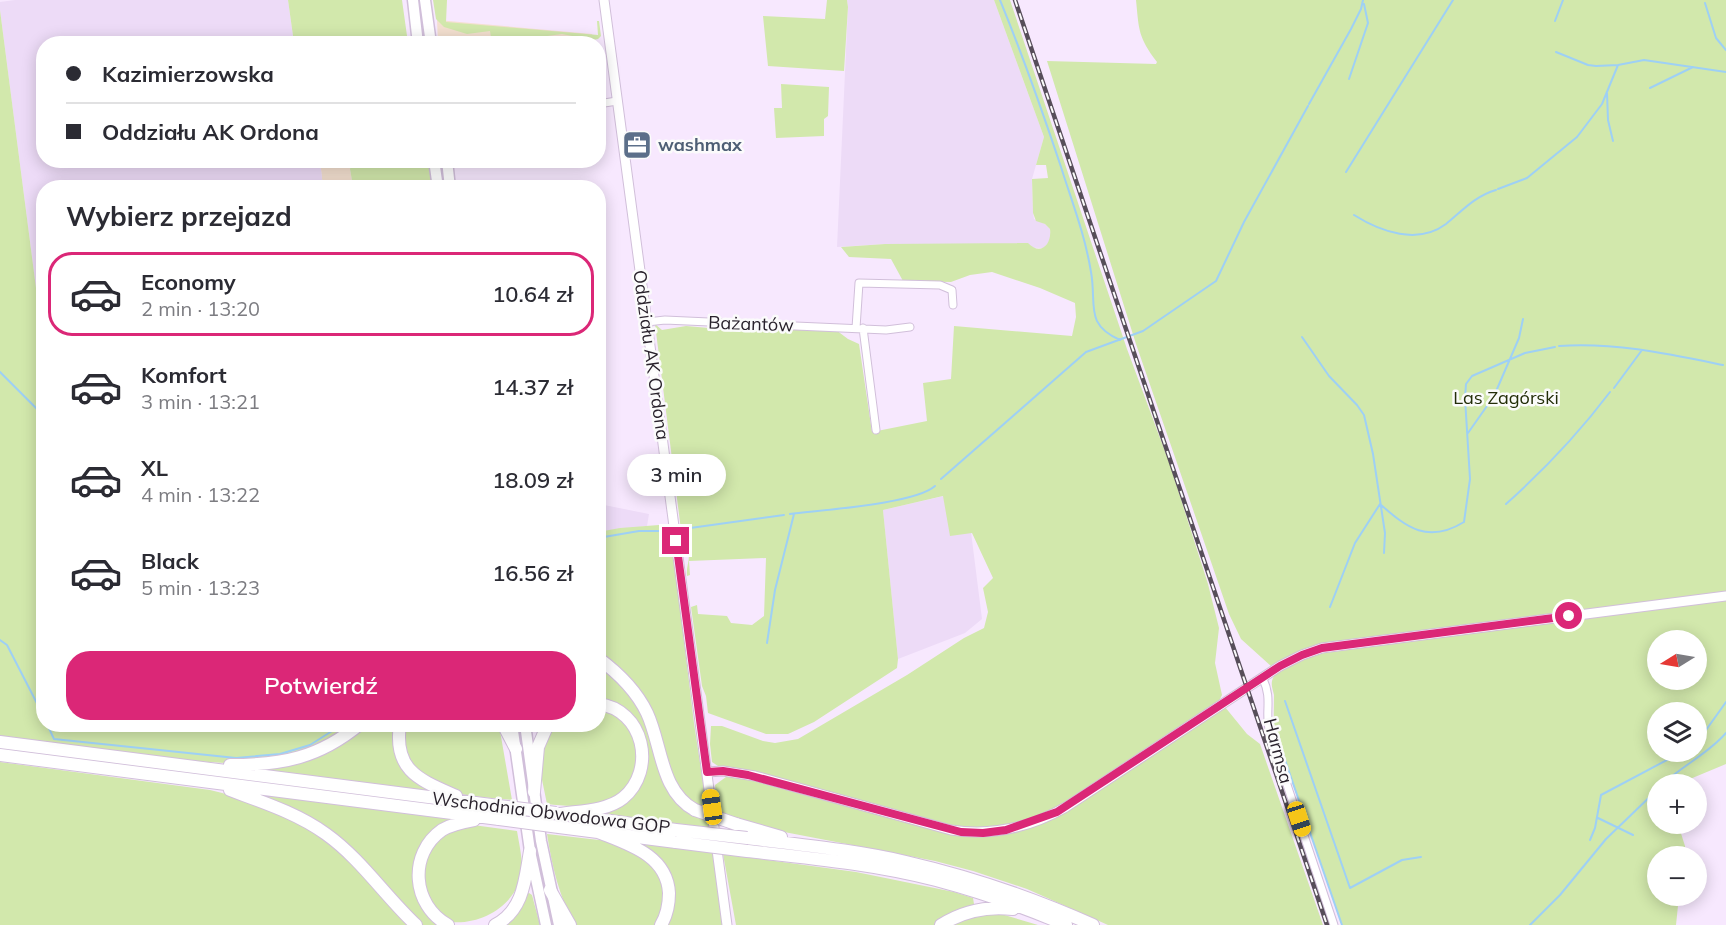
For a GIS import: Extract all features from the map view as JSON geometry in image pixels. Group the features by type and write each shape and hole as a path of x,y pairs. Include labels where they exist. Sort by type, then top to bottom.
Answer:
{"highway":[{"path":"606,665 630,687 641,702 651,723 662,765 681,800 695,810 778,836 798,845"},
{"path":"558,814 614,803 631,790 640,772 644,754 637,730 621,713 606,706"},
{"path":"188,766 261,765 294,760 315,753 349,732"},
{"path":"400,732 401,750 412,772 424,783 471,802"},
{"path":"507,732 516,748"},
{"path":"534,792 538,747 545,732"},
{"name":"Wschodnia Obwodowa GOP","path":"0,742 471,802 558,814 676,836 747,845 900,872 983,894 1066,925"},
{"name":"Wschodnia Obwodowa GOP","path":"0,755 598,832 676,836"},
{"path":"209,782 280,809 326,833 358,862 416,925"},
{"path":"448,925 433,914 423,900 418,884 420,862 428,846 442,831 461,822 484,817"},
{"path":"598,832 631,846 656,862 662,869 668,882 669,900 661,925"},
{"name":"Wschodnia Obwodowa GOP","path":"747,845 798,845 905,862 973,879 1045,904 1093,925"},
{"path":"495,925 511,914 519,902 530,851"},
{"path":"550,890 570,925"},
{"path":"941,925 960,915 980,909 997,908 1035,912"}],"main road":[{"path":"412,0 417,36"},
{"path":"425,0 429,36"},
{"path":"513,732 530,851 546,925"},
{"path":"526,732 550,890 559,925"}],"street":[{"name":"Oddziału AK Ordona","path":"604,0 727,925"},
{"path":"606,103 617,101"},
{"path":"876,430 860,328 859,283 940,285 952,290 952,305"},
{"name":"Bażantów","path":"647,322 665,320 886,330 910,327"},
{"path":"707,772 723,771 748,775 951,830 999,831 1028,824 1066,807 1280,666 1322,648 1726,596"},
{"name":"Harmsa","path":"1263,679 1269,693 1267,721 1270,734 1334,925"}],"shaded area":[{"path":"15,0 288,0 293,36 36,36 36,168 321,168 322,180 36,180 36,288 0,2"},
{"path":"847,0 994,0 1044,137 1032,179 1034,219 1050,229 1051,240 1044,248 885,244 837,247"},
{"path":"437,20 592,34 592,36 438,36"},
{"path":"321,168 350,168 352,180 322,180"},
{"path":"944,496 971,532 982,619 965,633 898,659 883,510"},
{"path":"606,505 649,514 647,526 606,531"}],"green space":[{"path":"288,0 402,0 407,36 293,36"},
{"path":"433,0 447,0 446,22 598,35 597,21 599,21 601,36 562,34 491,36 490,31 467,34 444,27 436,19"},
{"path":"827,0 847,0 844,71 768,66 763,16 825,19"},
{"path":"994,0 1010,0 1127,349 1170,465 1208,584 1219,628 1215,663 1222,695 1219,701 1055,810 1001,827 972,829 937,823 753,772 718,766 712,762 711,726 722,726 775,743 798,739 984,628 988,612 983,588 993,578 972,533 950,536 943,496 883,510 897,668 814,722 788,734 766,734 708,713 691,607 697,605 698,614 727,616 731,623 752,625 764,616 766,558 689,561 690,575 687,576 689,552 681,530 655,324 662,330 686,326 721,329 741,325 836,330 859,344 872,432 927,421 923,383 951,379 954,326 1072,336 1076,317 1075,303 1040,288 992,272 970,275 951,282 903,281 891,259 849,257 841,247 885,244 1028,243 1032,247 1041,249 1047,244 1050,229 1045,224 1036,221 1033,213 1032,179 1048,178 1046,165 1036,165 1044,137"},
{"name":"Las Zagórski","path":"1136,0 1726,0 1726,592 1362,639 1273,668 1241,639 1229,614 1136,344 1047,61 1156,64 1157,62 1140,33"},
{"path":"0,10 36,288 36,732 342,732 310,752 241,764 177,760 0,736"},
{"path":"781,84 829,87 828,116 824,119 824,136 776,138 774,108 782,108"},
{"path":"430,168 431,180 352,180 350,169"},
{"path":"659,525 671,534 707,809 692,804 680,789 671,773 653,719 606,662 606,531"},
{"path":"1726,600 1726,764 1702,774 1647,774 1647,834 1681,834 1685,846 1647,846 1647,906 1678,906 1676,925 1342,925 1275,733 1272,683 1280,671 1294,663 1324,653"},
{"path":"606,670 619,682 640,709 691,814 709,821 710,828 596,813 618,806 646,770 648,754 644,734 633,717 606,700"},
{"path":"1225,707 1247,734 1260,744 1323,925 1108,925 1027,889 973,871 935,861 779,831 718,814 715,785 726,777 740,777 949,834 979,836 1006,833 1025,828"},
{"path":"606,709 615,712 637,740 637,765 629,785 610,800 598,804 572,806 547,804 540,770 542,747 550,732 606,732"},
{"path":"355,732 397,732 409,776 422,787 437,793 260,770"},
{"path":"404,732 500,732 512,800 456,793 435,785 425,779 410,759"},
{"path":"0,762 210,790 260,806 294,821 325,840 365,877 408,925 0,925"},
{"path":"249,791 409,814 455,818 431,835 415,891 424,911 438,925 421,925 357,855"},
{"path":"473,825 517,831 522,863 520,880 508,900 488,915 464,922 451,922 440,914 425,895 424,861 437,841 451,832"},
{"path":"547,834 608,841 649,860 663,882 665,904 655,925 575,925 557,881"},
{"path":"635,842 714,853 724,925 666,925 674,895"},
{"path":"723,854 856,872 954,892 973,898 974,904 934,925 736,925"},
{"path":"526,894 532,895 540,925 505,925"},
{"path":"1001,914 1038,925 948,925 973,915"}],"waterway":[{"path":"1000,0 1017,42 1078,219 1091,272 1094,312 1101,327 1120,340"},
{"path":"1309,104 1351,29 1363,0"},
{"path":"1346,172 1453,0"},
{"path":"1555,21 1563,0"},
{"path":"1705,3 1716,38 1726,50"},
{"path":"1349,79 1368,23 1364,4"},
{"path":"1556,52 1596,66 1644,60 1726,72"},
{"path":"1498,189 1527,178 1577,137 1602,104 1618,65"},
{"path":"1650,88 1693,67"},
{"path":"1607,93 1608,120 1613,141"},
{"path":"941,479 1086,352 1143,331 1216,281 1244,222 1308,106"},
{"path":"1354,215 1388,231 1400,234 1424,234 1446,224 1475,200 1496,190"},
{"path":"1468,433 1494,396 1519,338 1523,319"},
{"path":"1302,337 1329,376 1364,415 1373,454 1385,533 1384,553"},
{"path":"1559,346 1621,347 1723,365"},
{"path":"1380,504 1399,520 1419,530 1439,532 1464,522 1470,479 1466,384 1472,376 1525,353 1555,347"},
{"path":"1614,388 1642,350"},
{"path":"0,372 36,408"},
{"path":"1506,504 1561,451 1610,392"},
{"path":"790,514 889,502 924,492 935,486"},
{"path":"1330,607 1355,543 1380,504"},
{"path":"767,643 775,590 794,514"},
{"path":"683,529 784,515"},
{"path":"606,537 639,531 664,531"},
{"path":"0,640 7,645 36,701"},
{"path":"1285,701 1350,888 1402,860 1421,857"},
{"path":"1707,729 1726,702"},
{"path":"51,732 54,739 236,758 280,754 310,745 330,732"},
{"path":"1675,774 1726,733"},
{"path":"1276,734 1342,925"},
{"path":"1590,840 1595,828 1601,795 1663,762"},
{"path":"1530,925 1560,895 1606,839 1647,800"},
{"path":"1598,818 1633,835"}],"railway":[{"path":"1015,0 1327,925"}],"place":[{"name":"washmax","path":"637,145"}],"route":[{"path":"676,541 707,772 723,771 748,775 961,832 983,833 1006,830 1057,812 1280,666 1302,655 1322,648 1569,616"}]}
